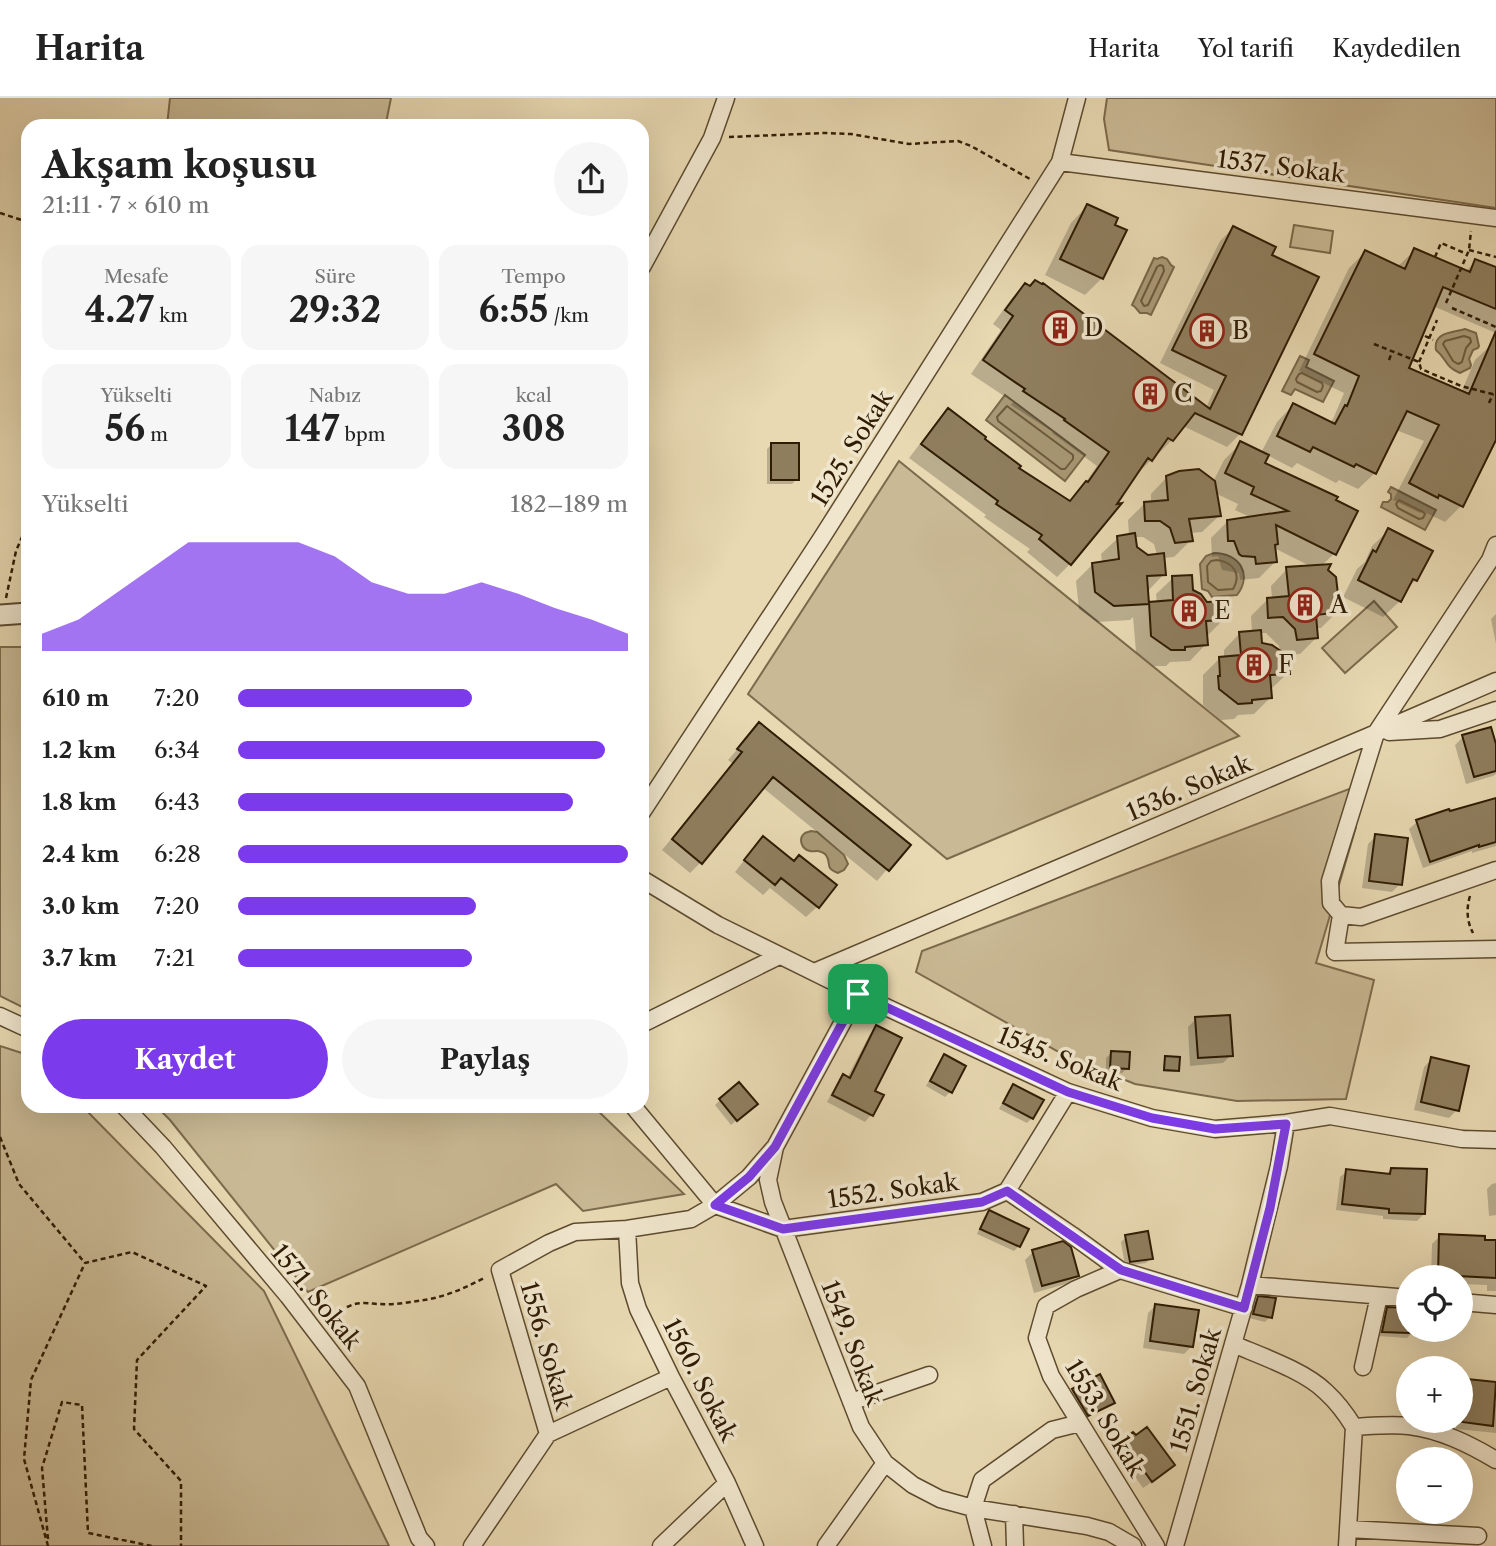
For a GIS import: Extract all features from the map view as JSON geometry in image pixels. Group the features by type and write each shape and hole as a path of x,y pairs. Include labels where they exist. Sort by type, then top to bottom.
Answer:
{"street":[{"path":"649,254 712,138 726,98"},
{"name":"1525. Sokak","path":"649,801 821,539 1060,162 1077,98"},
{"name":"1537. Sokak","path":"1060,162 1496,218"},
{"path":"1492,871 1361,917 1341,915 1331,903 1330,881 1376,733 1490,560 1496,545"},
{"path":"1,615 21,614"},
{"name":"1536. Sokak","path":"814,972 1496,681"},
{"path":"1376,733 1440,729 1496,710"},
{"name":"1545. Sokak","path":"649,883 718,925 858,994 1068,1092 1152,1118 1215,1129 1286,1124 1330,1116 1462,1139 1496,1140"},
{"path":"1341,915 1335,952 1496,949"},
{"path":"649,1021 779,956"},
{"name":"1549. Sokak","path":"858,994 775,1147 768,1180 783,1229 861,1427 885,1463 913,1485 940,1499 973,1508 1087,1526 1109,1532 1133,1546"},
{"path":"0,1016 21,1026"},
{"path":"1068,1092 1007,1191 1121,1270 1244,1308"},
{"name":"1571. Sokak","path":"131,1113 163,1147 288,1296 357,1386 419,1538 426,1546"},
{"path":"639,1113 715,1205 783,1229"},
{"name":"1551. Sokak","path":"1175,1546 1244,1308 1272,1198 1286,1124"},
{"path":"500,1270 575,1232 627,1229 691,1219 715,1205 749,1177 775,1147"},
{"name":"1552. Sokak","path":"783,1229 982,1202 1007,1191"},
{"name":"1560. Sokak","path":"627,1229 630,1283 638,1310 727,1483 755,1546"},
{"name":"1556. Sokak","path":"500,1270 548,1434"},
{"name":"1553. Sokak","path":"1121,1270 1076,1289 1046,1306 1037,1338 1051,1376 1156,1546"},
{"path":"1250,1285 1396,1297"},
{"path":"1363,1367 1380,1296"},
{"path":"1473,1303 1496,1305"},
{"path":"1233,1344 1300,1374 1325,1390 1354,1427 1347,1546"},
{"path":"851,1402 929,1375"},
{"path":"472,1546 548,1434 671,1377"},
{"path":"983,1546 973,1508 982,1480 1052,1430 1080,1423"},
{"path":"1354,1427 1409,1426 1440,1433 1474,1447 1496,1460"},
{"path":"827,1546 885,1463"},
{"path":"661,1546 727,1483"},
{"path":"1014,1514 1015,1546"},
{"path":"1348,1529 1478,1536"}],"path":[{"path":"712,138 825,133 851,134 909,144 958,141 1044,188"},
{"path":"0,213 21,220"},
{"path":"1446,303 1468,252 1474,215"},
{"path":"1435,257 1441,243 1496,257"},
{"path":"1452,308 1496,327"},
{"path":"1437,320 1419,362 1421,369 1440,379 1495,395 1489,403"},
{"path":"1425,336 1431,339"},
{"path":"1374,344 1419,362"},
{"path":"1389,360 1392,352"},
{"path":"1,615 21,539"},
{"path":"1476,936 1471,930 1468,917 1469,899 1475,885 1492,871"},
{"path":"0,1137 19,1184 85,1263"},
{"path":"85,1263 132,1252 205,1286 137,1360 134,1429 181,1481 181,1546"},
{"path":"48,1546 24,1459 31,1380 85,1263"},
{"path":"318,1335 338,1313 351,1305 427,1300 452,1293 500,1270"},
{"path":"48,1546 42,1468 62,1402 82,1405 88,1533 152,1546"}],"shaded area":[{"path":"170,98 391,98 387,119 168,119"},
{"path":"1107,98 1496,98 1496,208 1109,150 1104,119"},
{"path":"1294,225 1333,231 1330,253 1290,247"},
{"path":"899,461 1239,736 947,859 748,694"},
{"path":"1374,601 1397,627 1345,673 1322,648"},
{"path":"0,647 21,647 21,1006 0,996"},
{"path":"1349,789 1356,827 1316,963 1374,980 1346,1099 1237,1101 1135,1084 1066,1056 916,972 922,951"},
{"path":"0,1046 21,1053 21,1113 89,1113 264,1291 389,1546 0,1546"},
{"path":"163,1113 600,1113 684,1194 583,1211 556,1184 308,1292"}],"water":[{"path":"1162,257 1174,267 1151,315 1140,313 1132,305 1154,258"},
{"path":"1465,329 1476,333 1479,346 1473,350 1469,359 1470,368 1460,373 1436,350 1436,344 1440,336"},
{"path":"1300,356 1309,360 1306,367 1334,381 1323,402 1295,389 1291,395 1282,391"},
{"path":"1005,395 1085,455 1065,481 986,420"},
{"path":"1391,487 1436,510 1425,530 1381,507 1383,502 1391,499 1388,492"},
{"path":"1214,553 1230,557 1241,566 1244,580 1237,595 1212,597 1208,591 1202,589 1200,564 1206,556"},
{"path":"817,832 844,855 848,864 844,870 838,873 834,871 825,854 804,848 802,838 805,833"}],"building":[{"path":"1087,204 1118,218 1115,225 1127,230 1103,279 1060,259"},
{"path":"1233,226 1276,247 1272,255 1319,277 1242,435 1195,413 1173,441 1168,438 1152,461 1148,458 1117,504 1122,503 1071,565 1039,539 1042,535 996,504 998,501 921,444 948,408 1021,466 1019,468 1070,501 1086,481 1088,482 1109,452 983,360 1013,316 1005,310 1025,283 1030,286 1035,280 1043,283 1210,409 1226,376 1172,350"},
{"path":"1414,248 1470,272 1475,259 1496,267 1496,309 1443,287 1409,368 1469,394 1496,331 1496,440 1463,507 1409,483 1439,425 1407,411 1376,474 1356,464 1354,467 1313,447 1310,452 1277,436 1293,403 1335,424 1345,405 1347,406 1359,376 1314,354 1365,250 1405,269"},
{"path":"1240,441 1269,455 1265,463 1338,497 1336,500 1358,511 1336,555 1276,525 1277,562 1256,564 1255,557 1242,556 1234,541 1228,541 1227,520 1288,511 1251,494 1254,487 1225,473"},
{"path":"771,443 799,443 799,480 771,480"},
{"name":"C","path":"1199,469 1215,481 1221,516 1189,519 1193,541 1175,543 1170,528 1160,521 1145,521 1144,502 1168,500 1166,476 1179,471"},
{"name":"A","path":"1388,528 1433,551 1417,581 1413,579 1401,602 1358,580"},
{"path":"1135,533 1137,547 1148,555 1164,553 1166,575 1147,576 1149,604 1114,606 1095,592 1092,563 1119,559 1117,536"},
{"name":"A","path":"1331,564 1328,570 1336,577 1340,612 1316,615 1318,638 1297,640 1295,629 1283,617 1268,618 1267,598 1289,596 1286,567"},
{"name":"E","path":"1192,575 1193,590 1201,594 1207,602 1225,601 1226,620 1206,621 1208,645 1171,650 1151,636 1149,602 1173,600 1172,576"},
{"name":"F","path":"1261,630 1262,643 1272,645 1288,656 1290,674 1270,675 1272,698 1238,704 1219,689 1219,657 1241,655 1239,632"},
{"path":"759,722 911,845 889,871 773,777 702,864 672,839 742,752 737,749"},
{"path":"1491,727 1496,744 1496,771 1474,777 1462,735"},
{"path":"1496,798 1496,842 1430,862 1416,820"},
{"path":"1375,834 1408,838 1402,885 1369,881"},
{"path":"763,836 794,861 799,855 837,885 819,908 781,878 775,885 744,860"},
{"path":"1230,1015 1233,1056 1198,1058 1195,1017"},
{"path":"876,1025 902,1038 875,1091 884,1095 873,1116 832,1095 843,1074 850,1078"},
{"path":"1111,1051 1130,1052 1129,1069 1110,1068"},
{"path":"944,1054 966,1066 952,1093 930,1081"},
{"path":"1165,1056 1180,1057 1179,1071 1164,1070"},
{"path":"1431,1057 1469,1066 1459,1111 1421,1102"},
{"path":"739,1082 758,1104 737,1121 719,1099"},
{"path":"1013,1084 1044,1100 1033,1119 1003,1103"},
{"path":"1391,1168 1427,1169 1425,1214 1389,1213 1389,1209 1342,1204 1346,1169 1390,1174"},
{"path":"989,1210 1029,1229 1020,1247 980,1229"},
{"path":"1148,1231 1153,1259 1130,1262 1125,1235"},
{"path":"1439,1234 1485,1236 1485,1240 1496,1240 1496,1278 1473,1277 1473,1265 1438,1265"},
{"path":"1063,1241 1071,1247 1079,1276 1042,1286 1032,1250"},
{"path":"1258,1296 1276,1298 1272,1318 1253,1314"},
{"path":"1155,1304 1199,1310 1193,1347 1150,1341"},
{"path":"1387,1307 1396,1307 1396,1333 1382,1332"},
{"path":"1100,1374 1115,1403 1088,1416 1072,1389"},
{"path":"1473,1380 1496,1382 1493,1426 1473,1423"},
{"path":"1147,1427 1175,1465 1152,1482 1122,1440"}],"place":[{"name":"D","path":"1060,328"},
{"name":"B","path":"1207,331"},
{"name":"C","path":"1150,394"},
{"name":"A","path":"1305,605"},
{"name":"E","path":"1189,611"},
{"name":"F","path":"1254,665"}],"route":[{"path":"858,994 1068,1092 1152,1118 1215,1129 1286,1124 1270,1208 1244,1308 1121,1270 1007,1191 982,1202 783,1229 715,1205 749,1177 775,1147 858,994"}]}
